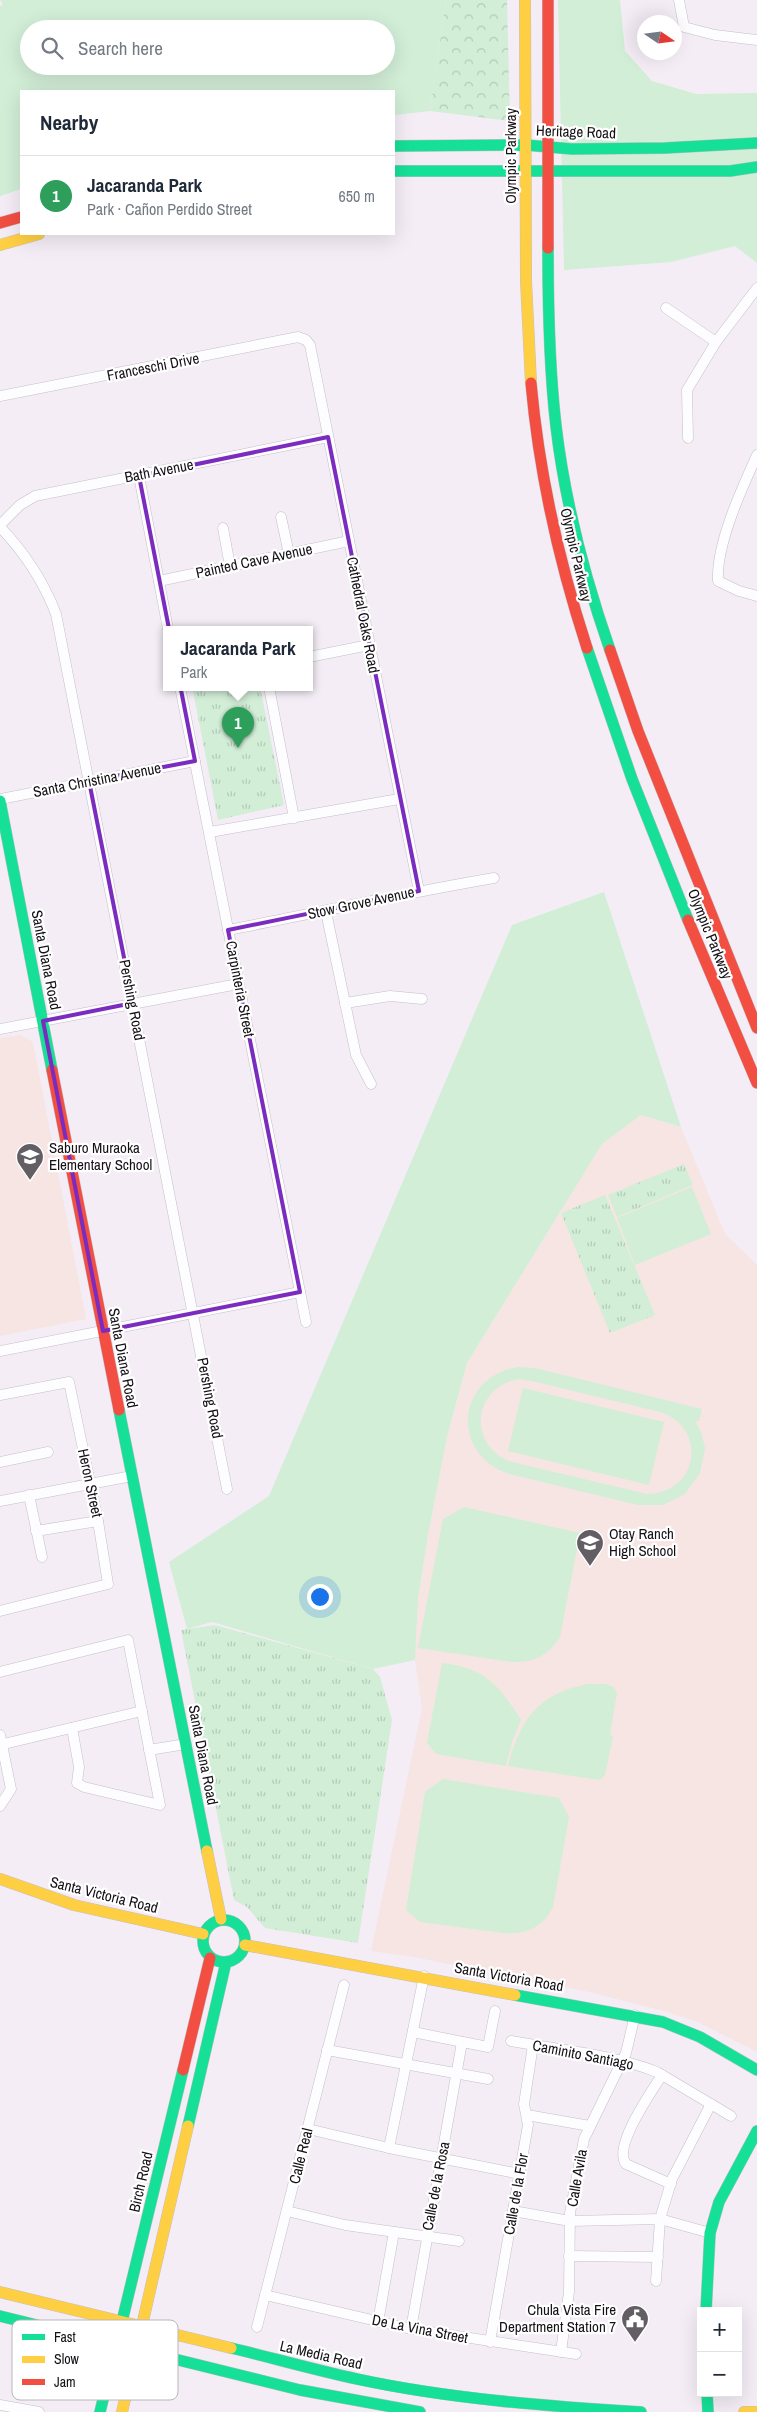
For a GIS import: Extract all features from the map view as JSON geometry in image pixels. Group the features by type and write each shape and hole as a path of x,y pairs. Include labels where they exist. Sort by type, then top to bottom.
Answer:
{"main road":[{"name":"Olympic Parkway","path":"525,0 526,308 528,368 536,432 551,517 572,604 593,673 617,741 700,951 757,1083"},
{"name":"Olympic Parkway","path":"548,0 548,305 551,365 556,426 575,531 591,596 638,731 757,1028"},
{"name":"Heritage Road","path":"395,146 526,145 549,148 665,148 757,143"},
{"path":"395,171 730,171 757,167"},
{"path":"0,223 20,217"},
{"path":"0,245 35,235"},
{"name":"Santa Diana Road","path":"0,800 102,1331 221,1919"},
{"name":"Santa Victoria Road","path":"0,1879 31,1892 71,1904 203,1934"},
{"path":"221,1919 234,1922 239,1926 243,1932 245,1945 238,1957 226,1962 210,1958 203,1947 203,1934 210,1924 221,1919"},
{"name":"Santa Victoria Road","path":"245,1945 635,2015 684,2029 757,2070"},
{"name":"Birch Road","path":"123,2320 210,1958"},
{"path":"144,2320 226,1962"},
{"path":"177,2095 194,2099"},
{"path":"706,2307 710,2233 719,2202 757,2131"},
{"name":"La Media Road","path":"0,2292 115,2320"},
{"path":"0,2316 16,2320"},
{"name":"La Media Road","path":"178,2336 358,2379 426,2391 545,2406 640,2412"},
{"path":"178,2359 300,2390 420,2412"},
{"path":"707,2397 708,2412"},
{"path":"744,2412 757,2412"}],"street":[{"path":"679,0 684,27 715,35 757,40"},
{"path":"688,438 686,390 716,342 757,288"},
{"path":"666,308 716,342"},
{"name":"Franceschi Drive","path":"0,396 298,338 306,340"},
{"name":"Cathedral Oaks Road","path":"306,340 310,345 399,799 419,891"},
{"name":"Bath Avenue","path":"0,526 20,504 34,496 328,437"},
{"path":"757,455 744,484 717,563 718,581 739,591 757,596"},
{"path":"139,476 167,626"},
{"path":"281,517 289,554"},
{"name":"Pershing Road","path":"0,526 31,563 48,592 56,614 227,1489"},
{"path":"222,528 230,566"},
{"name":"Painted Cave Avenue","path":"159,581 349,541"},
{"path":"313,656 369,645"},
{"name":"Carpinteria Street","path":"181,691 306,1322"},
{"path":"270,691 294,818"},
{"name":"Santa Christina Avenue","path":"0,800 194,761"},
{"path":"210,832 399,799"},
{"name":"Stow Grove Avenue","path":"228,930 326,912 419,891 494,878"},
{"path":"326,912 356,1055 371,1084"},
{"path":"0,1029 238,984"},
{"path":"345,1003 390,996 422,999"},
{"path":"0,1351 300,1292"},
{"name":"Heron Street","path":"0,1395 69,1382 98,1520 108,1584 0,1611"},
{"path":"0,1462 48,1452"},
{"path":"0,1501 132,1476"},
{"path":"29,1495 42,1558"},
{"path":"36,1531 98,1520"},
{"path":"0,1672 128,1640 160,1804 84,1787 77,1783 80,1767 72,1728"},
{"path":"0,1806 11,1789 1,1742 72,1728 142,1711"},
{"path":"150,1750 186,1744"},
{"path":"389,2148 424,1976"},
{"name":"Calle Real","path":"257,2328 344,1985"},
{"path":"413,2032 488,2047 495,2012"},
{"name":"Calle Avila","path":"562,2352 569,2292 570,2221 584,2139 623,2061 635,2015"},
{"name":"Caminito Santiago","path":"511,2041 623,2061 662,2075 731,2116"},
{"name":"Calle de la Rosa","path":"411,2330 462,2042"},
{"name":"Calle de la Flor","path":"490,2342 528,2124 528,2116 524,2104 533,2045"},
{"path":"327,2050 488,2079"},
{"path":"662,2075 633,2123 622,2152 623,2160 626,2164 671,2184"},
{"path":"656,2281 660,2219 671,2184 711,2104"},
{"path":"528,2116 590,2126"},
{"path":"308,2129 389,2148 520,2174"},
{"path":"287,2211 345,2225 459,2241"},
{"path":"513,2211 570,2221 660,2219 710,2233"},
{"path":"378,2322 394,2232"},
{"path":"569,2256 658,2257"},
{"name":"De La Vina Street","path":"265,2295 411,2330 576,2354"},
{"path":"2,2408 39,2412"}],"highlighted area":[{"path":"328,437 419,891 228,930 300,1292 103,1331 43,1021 133,1003 89,781 195,761 139,476"}],"shaded area":[{"name":"Saburo Muraoka Elementary School","path":"20,1035 33,1042 86,1319 0,1336 0,1038"},
{"name":"Otay Ranch High School","path":"641,1115 681,1127 725,1234 757,1265 757,2052 695,2021 664,2011 589,1992 414,1957 371,1951 422,1708 415,1660 418,1599 447,1437 467,1363 602,1144"}],"green space":[{"path":"0,0 446,0 430,111 395,115 395,90 20,90 20,189 0,196 0,6 3,5"},
{"path":"446,0 507,0 510,121 430,111"},
{"path":"558,0 620,0 625,51 652,81 696,94 757,93 757,263 735,246 671,262 564,270"},
{"path":"193,691 261,691 284,805 218,820"},
{"path":"604,892 681,1127 641,1115 602,1144 467,1363 447,1437 428,1535 418,1599 415,1660 373,1669 212,1622 187,1629 169,1562 269,1496 512,925"},
{"path":"684,1164 693,1185 617,1217 608,1195"},
{"path":"692,1187 711,1234 635,1265 617,1218"},
{"path":"605,1195 655,1315 610,1333 561,1213"},
{"path":"518,1367 535,1368 702,1409 699,1421 695,1421 701,1432 705,1448 700,1473 685,1494 663,1505 638,1505 509,1474 490,1464 477,1450 470,1434 468,1417 472,1400 482,1385 497,1374","holes":["519,1379 660,1412 676,1420 686,1432 691,1445 691,1459 686,1472 677,1483 664,1491 647,1494 512,1462 497,1454 488,1444 482,1431 481,1418 484,1405 492,1393 503,1384"]},
{"path":"523,1388 664,1422 649,1485 508,1451"},
{"path":"464,1507 580,1533 560,1637 545,1654 533,1660 511,1662 418,1648 443,1519"},
{"path":"215,1625 373,1669 380,1677 392,1720 358,1943 265,1928 247,1907 234,1900 181,1630"},
{"path":"442,1663 469,1669 489,1680 505,1697 521,1720 512,1742 506,1766 436,1754 427,1743"},
{"path":"588,1684 605,1684 614,1687 617,1693 610,1734 613,1737 605,1775 599,1780 508,1766 519,1735 534,1711 557,1694"},
{"path":"443,1779 559,1798 569,1817 553,1907 539,1925 519,1933 503,1933 420,1922 406,1910 425,1792"}],"traffic: fast":[{"path":"395,146 526,145 572,149 665,148 757,143"},
{"path":"395,171 730,171 757,167"},
{"path":"548,248 550,359 560,455 577,540 610,650"},
{"path":"587,648 632,779 688,920"},
{"path":"0,801 52,1070"},
{"path":"119,1410 207,1851"},
{"path":"228,1920 236,1923 242,1929 245,1941 242,1953 236,1959 220,1962 212,1959 206,1953 203,1937 206,1929 212,1923 228,1920"},
{"path":"188,2126 226,1962"},
{"path":"515,1995 663,2022 700,2037 757,2070"},
{"path":"122,2320 183,2070"},
{"path":"706,2307 710,2233 719,2202 757,2131"},
{"path":"0,2316 16,2320"},
{"path":"231,2348 341,2375 427,2392 534,2404 641,2412"},
{"path":"178,2360 300,2390 420,2412"},
{"path":"707,2397 708,2412"},
{"path":"100,2412 103,2400"}],"traffic: slow":[{"path":"525,0 526,281 531,383"},
{"path":"0,245 35,235"},
{"path":"207,1851 221,1919"},
{"path":"0,1879 74,1905 203,1934"},
{"path":"245,1945 515,1995"},
{"path":"143,2320 188,2126"},
{"path":"0,2292 116,2320"},
{"path":"178,2335 231,2348"},
{"path":"122,2412 125,2400"},
{"path":"744,2412 757,2412"}],"traffic: jam":[{"path":"548,0 548,248"},
{"path":"0,223 20,217"},
{"path":"531,383 545,484 559,550 587,648"},
{"path":"610,650 638,731 757,1028"},
{"path":"688,920 757,1083"},
{"path":"52,1070 119,1410"},
{"path":"183,2070 210,1958"}],"place":[{"name":"Jacaranda Park","path":"238,748"},
{"name":"Saburo Muraoka Elementary School","path":"30,1181"},
{"name":"Otay Ranch High School","path":"590,1567"},
{"name":"Chula Vista Fire Department Station 7","path":"635,2343"}]}
